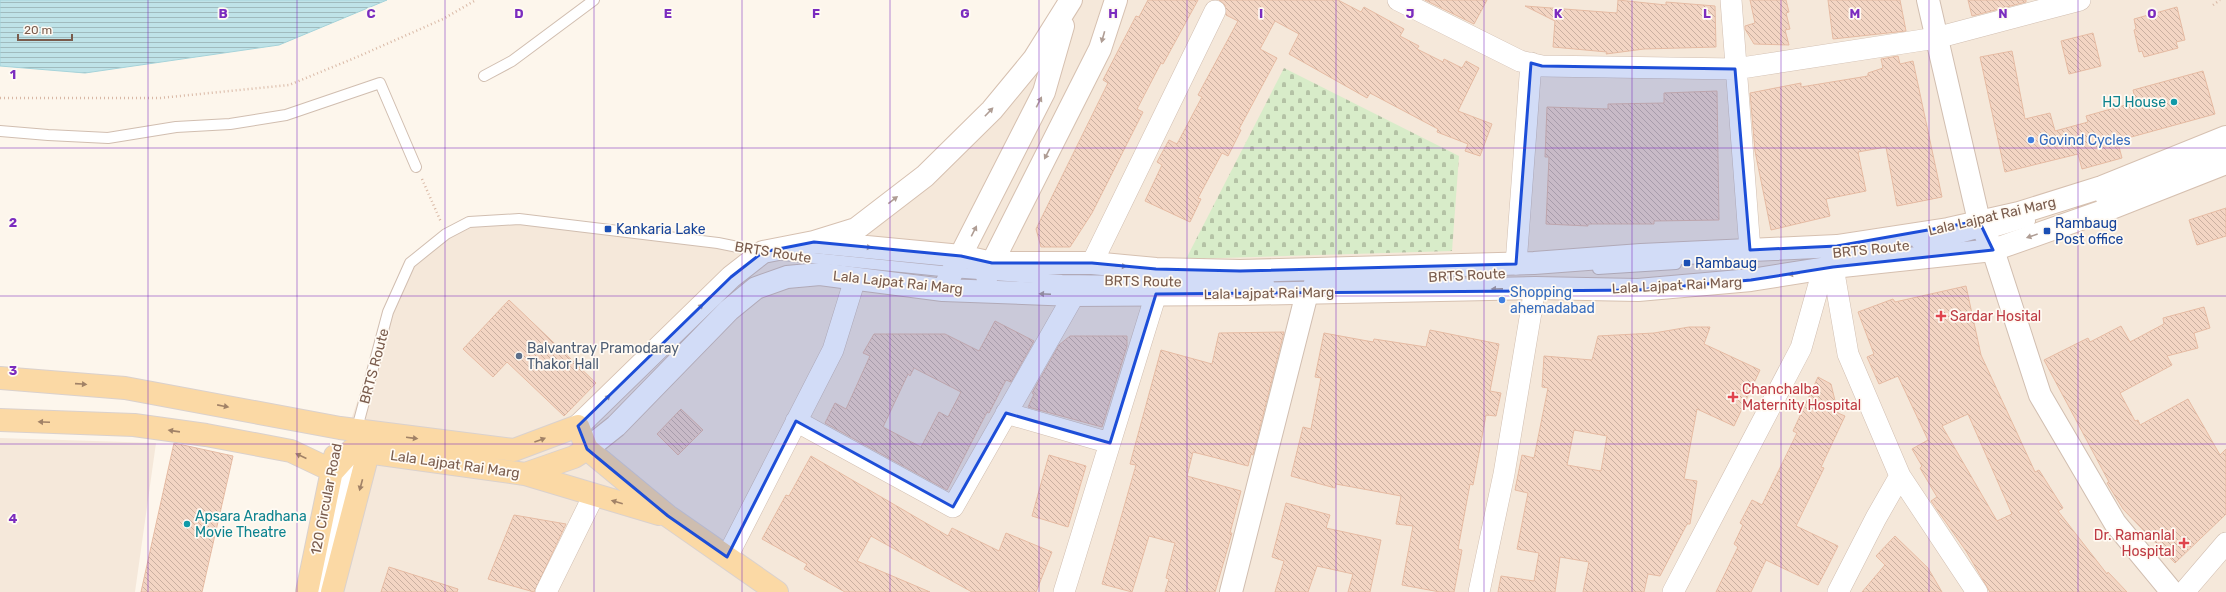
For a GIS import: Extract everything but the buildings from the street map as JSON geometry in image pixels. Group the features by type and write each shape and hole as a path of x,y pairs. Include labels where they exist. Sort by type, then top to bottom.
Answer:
{"main road":[{"path":"986,276 1100,48 1116,0"},
{"path":"1928,0 1936,38 1986,234 2040,395 2115,523 2172,592"},
{"path":"0,378 124,388 358,439 514,450 578,426 731,277 763,252 814,242 856,229 925,176 992,110 1034,59 1070,1"},
{"path":"952,273 1044,92 1070,1"},
{"name":"Lala Lajpat Rai Marg","path":"358,439 525,474 574,457 587,449 616,426 729,310 756,288 787,276 820,274 855,279 952,273 986,276 1092,264 1156,269 1240,271 1516,264 1640,255 1745,253 1837,246 1948,229 1986,234 2019,213 2102,187 2226,137"},
{"name":"Lala Lajpat Rai Marg","path":"814,242 952,273 986,276 1074,295 1535,288 1638,290 1751,280 1828,269 1986,234 2109,209 2226,163"},
{"path":"1231,592 1307,292"},
{"path":"0,420 134,425 206,435 291,451 333,471"},
{"path":"578,426 587,449 668,516 777,592"},
{"name":"120 Circular Road","path":"307,592 333,471 358,439"},
{"name":"120 Circular Road","path":"332,592 358,439"},
{"path":"525,474 668,516"}],"street":[{"path":"1398,0 1520,61 1542,66 1735,69 1936,38 2080,0"},
{"path":"1731,0 1735,69 1744,152 1745,253"},
{"path":"1092,264 1215,11"},
{"path":"1516,264 1531,63"},
{"path":"1828,269 1848,354 1900,476 1977,592"},
{"path":"1673,592 1801,348 1828,269"},
{"path":"727,557 833,350 855,279"},
{"path":"1480,592 1504,474 1535,288"},
{"path":"1064,592 1156,294"},
{"path":"796,421 954,507 1074,295"},
{"path":"1006,413 1110,443"},
{"path":"1838,592 1876,518 1900,476"},
{"path":"546,592 594,495"},
{"path":"2184,592 2226,543"}],"lane":[{"path":"484,76 512,60 594,0"},
{"path":"0,130 48,135 108,138 176,127 230,124 286,115 380,83 416,167"},
{"path":"2090,202 2179,170 2226,149"},
{"path":"1986,234 1997,232 2068,209"},
{"name":"BRTS Route","path":"319,592 358,439 388,312 410,263 446,234 469,222 519,220 718,242 763,252 829,261 952,273"},
{"name":"BRTS Route","path":"986,276 1136,282 1286,283 1687,264 1745,253"}],"path":[{"path":"0,98 160,98 289,84 357,57 436,22 476,0"},
{"path":"2213,5 2220,0"},
{"path":"416,167 446,234"}],"highlighted area":[{"path":"1531,63 1542,66 1735,69 1750,250 1837,246 1979,221 1993,250 1833,267 1751,280 1638,290 1156,294 1110,443 1006,413 953,507 796,421 727,557 668,516 587,449 578,426 731,277 763,252 814,242 961,256 992,263 1092,263 1156,269 1240,271 1516,264"}],"shaded area":[{"path":"1071,0 2226,0 2226,592 314,592 350,423 388,312 410,263 469,222 519,219 763,252 814,242 925,176"},
{"path":"0,438 156,443 135,592 0,592"}],"green space":[{"path":"1284,68 1459,156 1452,251 1186,259"}],"water":[{"path":"0,0 387,0 279,45 85,73 0,66"}],"place":[{"name":"HJ House","path":"2174,102"},
{"name":"Govind Cycles","path":"2031,140"},
{"name":"Kankaria Lake","path":"608,229"},
{"name":"Rambaug Post office","path":"2047,231"},
{"name":"Rambaug","path":"1687,263"},
{"name":"Shopping ahemadabad","path":"1502,300"},
{"name":"Sardar Hosital","path":"1941,316"},
{"name":"Balvantray Pramodaray Thakor Hall","path":"519,356"},
{"name":"Chanchalba Maternity Hospital","path":"1733,397"},
{"name":"Apsara Aradhana Movie Theatre","path":"187,524"},
{"name":"Dr. Ramanlal Hospital","path":"2184,543"}]}
